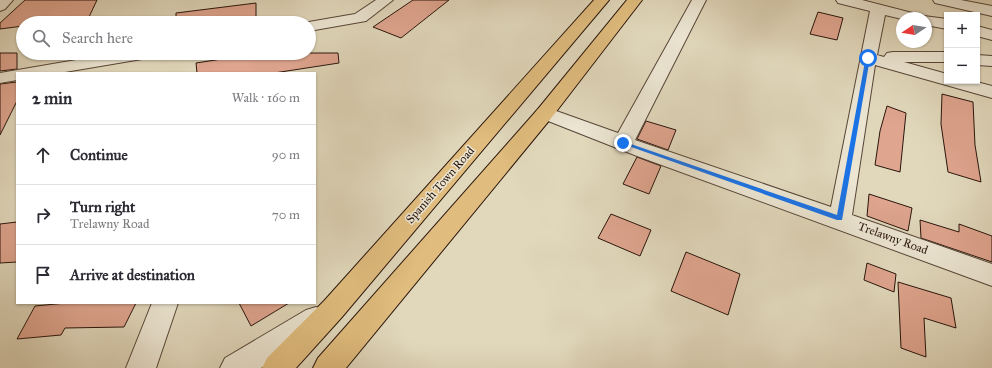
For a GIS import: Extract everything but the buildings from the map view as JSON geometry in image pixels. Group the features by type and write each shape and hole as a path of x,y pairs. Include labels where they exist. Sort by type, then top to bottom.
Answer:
{"highway":[{"name":"Spanish Town Road","path":"276,368 333,309 602,0"},
{"path":"328,368 545,113 635,0"}],"street":[{"path":"0,6 6,0"},
{"path":"316,25 360,18 386,0"},
{"path":"623,143 699,0"},
{"path":"843,0 896,13"},
{"path":"940,0 992,11"},
{"path":"840,219 878,9"},
{"path":"932,21 944,23"},
{"path":"980,32 992,35"},
{"path":"868,58 944,57"},
{"path":"868,58 944,79"},
{"path":"34,72 106,60"},
{"path":"980,60 992,61"},
{"path":"0,78 16,75"},
{"path":"964,84 992,92"},
{"name":"Trelawny Road","path":"545,113 564,119 623,143 840,219 992,275"},
{"path":"141,368 165,304"},
{"path":"235,368 333,309"}],"route":[{"path":"623,143 840,219 868,58"}]}
